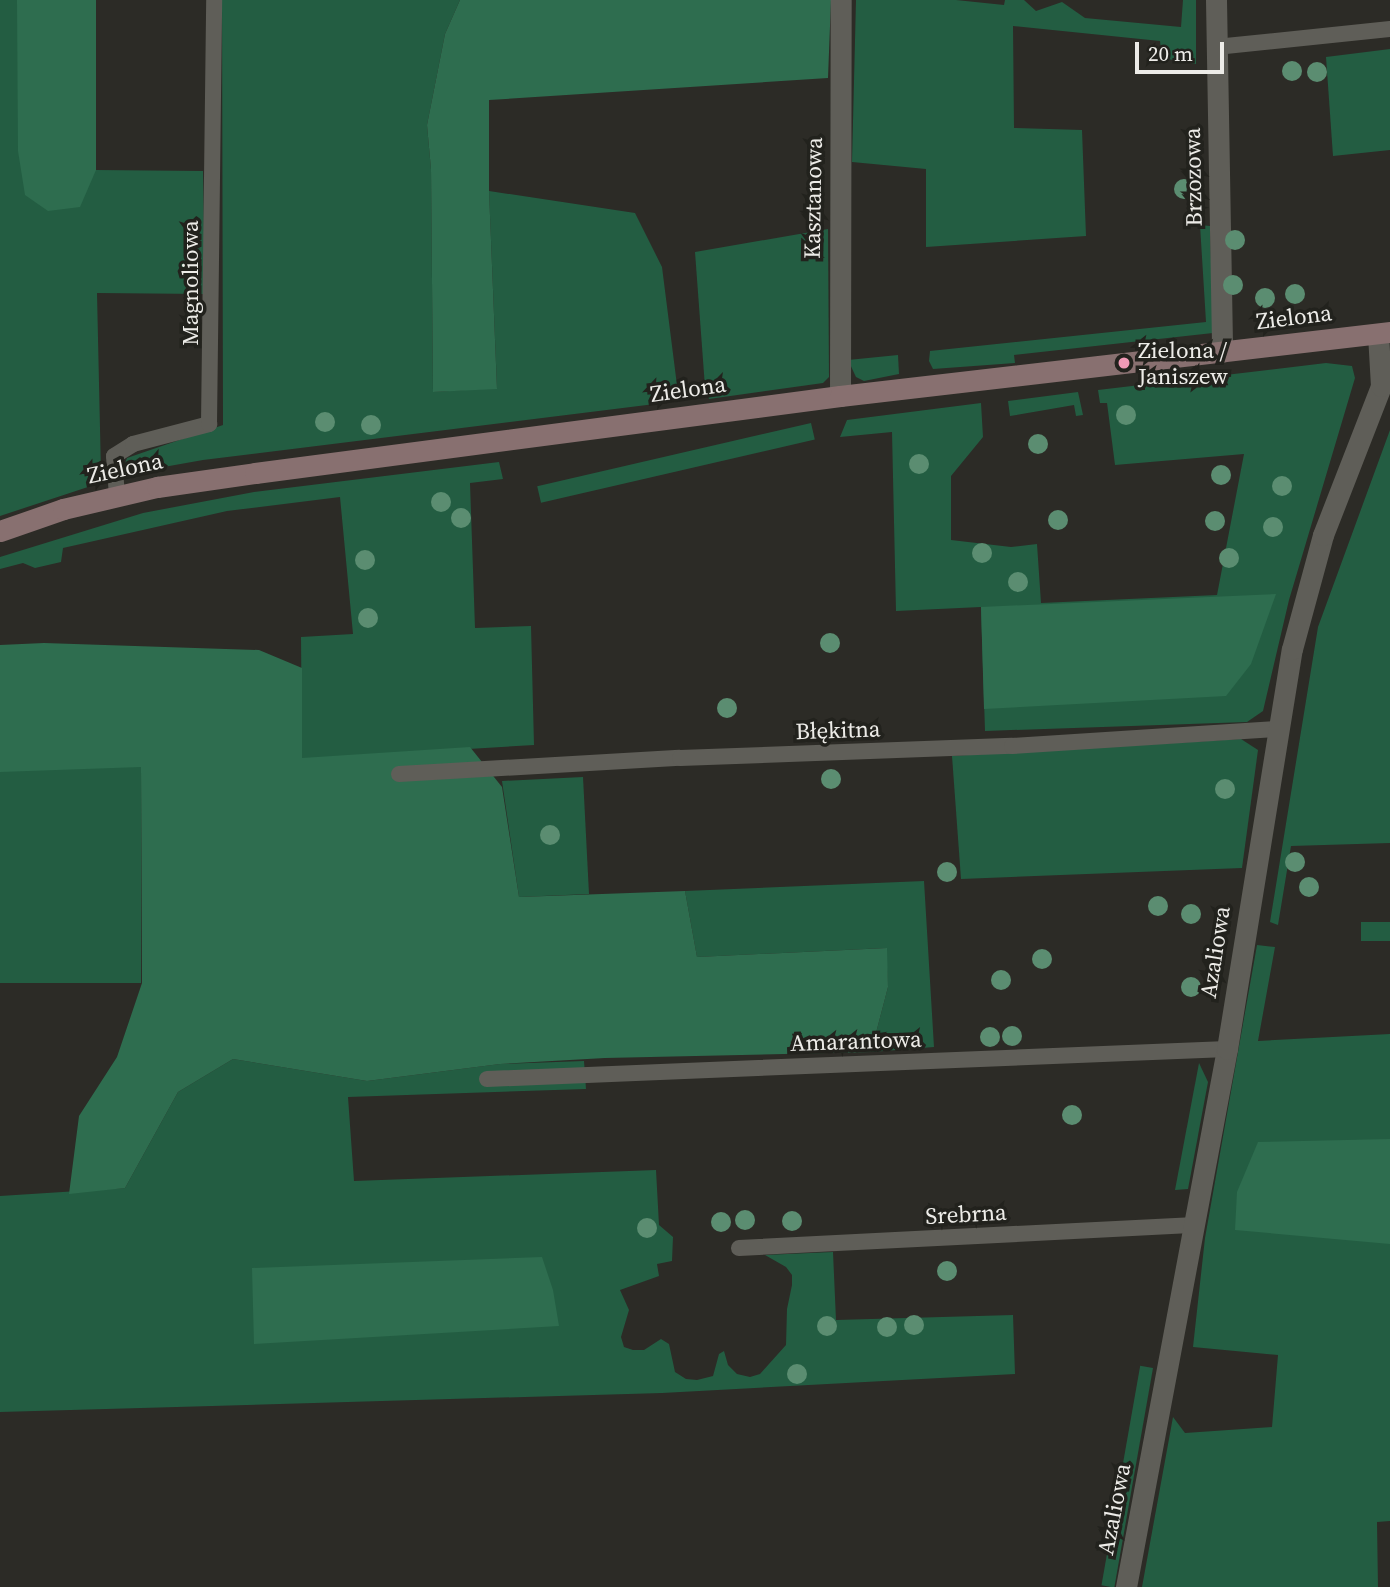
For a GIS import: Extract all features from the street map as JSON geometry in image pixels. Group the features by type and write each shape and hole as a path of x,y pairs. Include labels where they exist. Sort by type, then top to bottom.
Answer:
{"street":[{"name":"Kasztanowa","path":"840,396 841,0"},
{"name":"Brzozowa","path":"1216,0 1222,352"},
{"name":"Zielona","path":"0,531 63,509 117,496 255,473 840,396 1384,333"},
{"name":"Azaliowa","path":"1126,1587 1227,1049 1292,649 1310,573 1381,386 1384,333"}],"lane":[{"name":"Magnoliowa","path":"117,496 114,456 133,444 209,424 215,0"},
{"path":"1216,47 1390,29"},
{"name":"Błękitna","path":"399,774 680,758 1012,746 1278,729"},
{"name":"Amarantowa","path":"487,1079 1227,1049"},
{"name":"Srebrna","path":"739,1248 1195,1225"}],"green space":[{"path":"0,0 96,0 96,170 203,171 205,294 97,293 101,473 91,486 0,516"},
{"path":"17,0 96,0 96,170 80,207 48,211 25,195 18,151"},
{"path":"222,0 460,0 445,34 427,125 431,169 433,392 497,388 489,191 635,213 662,267 679,401 203,460 130,473 123,469 127,458 223,425"},
{"path":"460,0 831,0 828,78 489,100 489,191 497,389 433,392 431,169 427,125 445,34"},
{"path":"856,0 956,0 1004,5 1005,0 1024,0 1036,11 1062,2 1085,18 1181,27 1183,0 1196,0 1196,64 1162,58 1160,41 1013,26 1014,128 1082,130 1086,236 926,247 926,169 852,162"},
{"path":"1390,49 1390,150 1333,156 1326,57"},
{"path":"1200,225 1210,226 1213,333 1014,355 1015,363 933,369 929,361 930,351 1206,322"},
{"path":"828,229 829,377 823,383 709,399 705,387 695,252"},
{"path":"898,355 899,374 864,381 856,377 848,360"},
{"path":"1326,363 1352,366 1355,378 1289,600 1263,711 1247,722 985,731 981,607 896,611 892,432 840,437 847,420 981,403 983,437 951,476 951,540 1011,547 1037,544 1041,603 1217,595 1244,454 1115,465 1107,403 1100,403 1098,390"},
{"path":"1078,392 1083,415 1076,416 1074,405 1010,416 1008,401"},
{"path":"811,423 815,440 541,503 537,486"},
{"path":"1390,430 1390,843 1291,846 1278,925 1270,922 1318,627"},
{"path":"499,462 503,479 470,483 475,628 531,626 534,745 302,759 301,637 353,634 340,497 227,511 63,548 61,562 35,568 23,563 0,569 0,557 143,513 254,492"},
{"path":"1276,594 1251,664 1226,696 984,709 981,607"},
{"path":"44,643 259,650 302,668 302,758 470,747 502,787 519,897 685,891 697,957 887,948 888,987 871,1052 605,1058 500,1064 367,1081 233,1059 178,1092 125,1188 69,1194 79,1116 117,1057 142,983 141,767 0,772 0,645"},
{"path":"1241,739 1258,750 1242,868 961,879 952,756"},
{"path":"0,767 141,767 141,983 0,983"},
{"path":"583,777 589,894 519,897 502,781"},
{"path":"924,881 934,1047 871,1052 888,987 886,948 697,957 685,891"},
{"path":"1361,922 1390,922 1390,941 1361,941"},
{"path":"1257,945 1275,947 1258,1041 1390,1034 1390,1521 1377,1522 1378,1587 1142,1587 1173,1417 1185,1433 1272,1427 1278,1355 1193,1347 1205,1238"},
{"path":"233,1059 367,1081 500,1064 584,1061 586,1089 348,1097 354,1181 656,1170 659,1225 673,1237 672,1261 657,1264 659,1276 620,1290 629,1310 621,1337 624,1347 633,1350 644,1350 661,1339 669,1344 675,1372 686,1379 697,1380 713,1376 719,1354 724,1351 728,1365 737,1374 750,1377 760,1374 786,1345 787,1309 792,1285 792,1275 786,1267 765,1255 833,1252 836,1320 1013,1315 1015,1374 662,1393 0,1412 0,1196 125,1188 178,1092"},
{"path":"1199,1063 1208,1082 1188,1189 1175,1190"},
{"path":"1390,1139 1390,1244 1235,1230 1237,1192 1258,1142"},
{"path":"542,1257 553,1290 559,1326 254,1344 252,1268"},
{"path":"1140,1366 1153,1368 1114,1587 1101,1585"}],"place":[{"name":"Zielona / Janiszew","path":"1124,363"}]}
